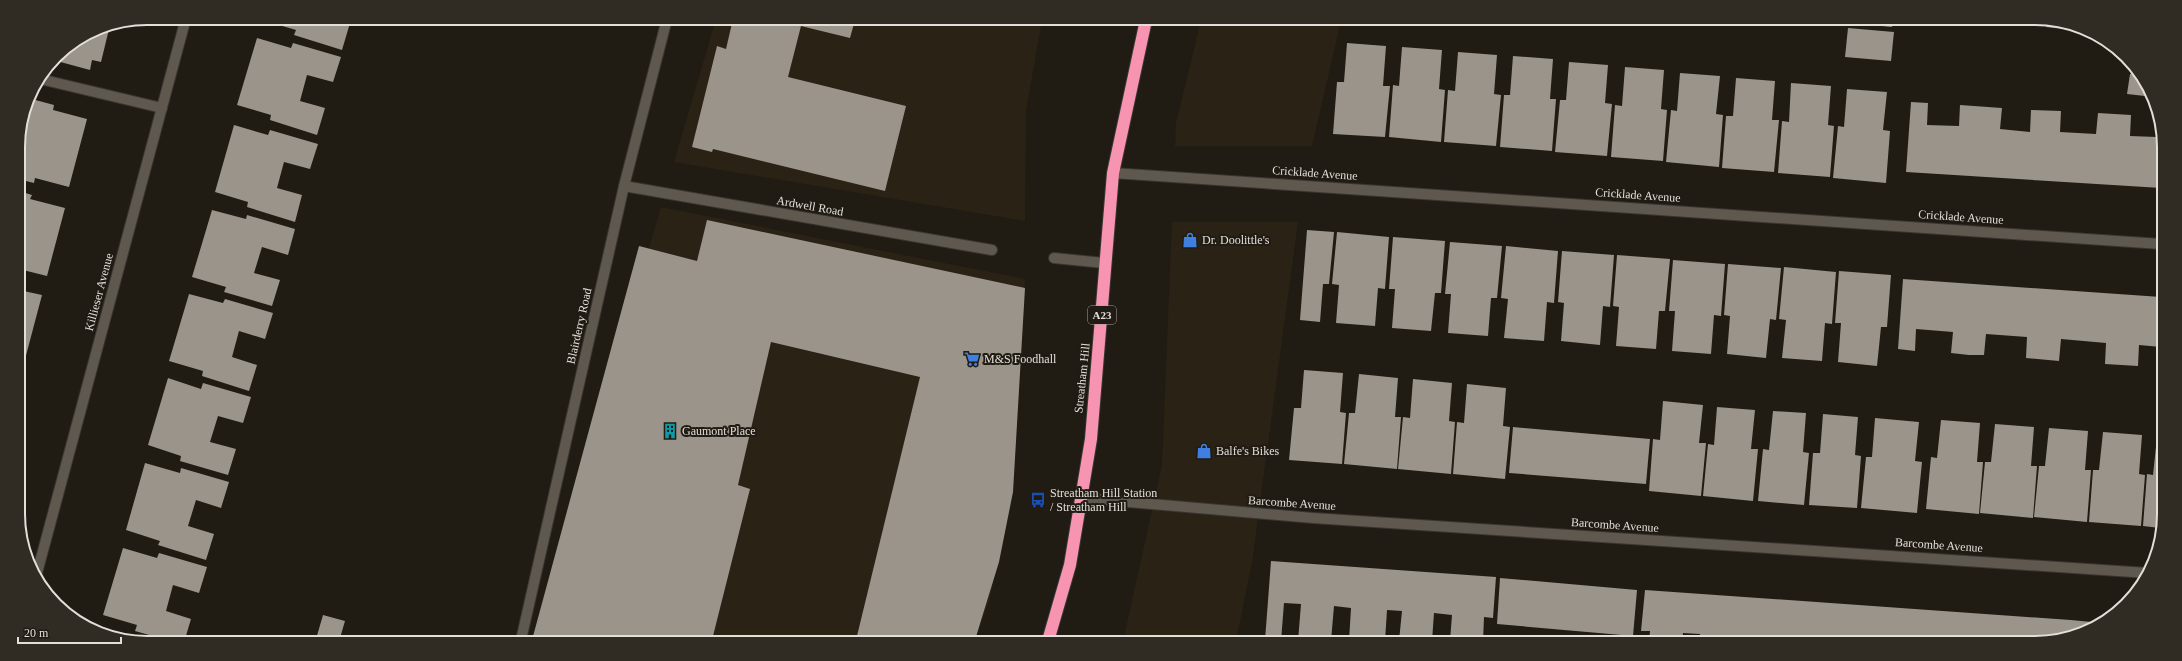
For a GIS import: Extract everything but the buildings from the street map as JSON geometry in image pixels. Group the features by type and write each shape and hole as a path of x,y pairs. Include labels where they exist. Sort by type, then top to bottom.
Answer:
{"highway":[{"name":"Streatham Hill","path":"1049,636 1070,565 1082,498 1091,439 1095,382 1102,326 1104,263 1113,173 1145,25"}],"street":[{"name":"Killieser Avenue","path":"38,568 184,25"},
{"name":"Blairderry Road","path":"522,636 624,186 665,25"},
{"path":"45,80 162,108"},
{"name":"Cricklade Avenue","path":"1113,173 2157,244"},
{"name":"Ardwell Road","path":"624,186 992,250"},
{"path":"1054,258 1104,263"},
{"name":"Barcombe Avenue","path":"1082,498 1314,518 2141,573"}],"shaded area":[{"path":"714,25 1041,25 1026,111 1025,221 674,162"},
{"path":"1200,25 1340,25 1312,146 1175,146 1176,123"},
{"name":"Gaumont Place","path":"661,207 1025,279 1008,499 990,599 976,636 536,636"},
{"path":"1172,222 1298,222 1252,562 1237,636 1124,636 1162,465"}],"place":[{"name":"Dr. Doolittle's","path":"1190,240"},
{"name":"M&S Foodhall","path":"972,359"},
{"name":"Gaumont Place","path":"670,431"},
{"name":"Balfe's Bikes","path":"1204,451"},
{"name":"Streatham Hill Station / Streatham Hill","path":"1038,500"}]}
